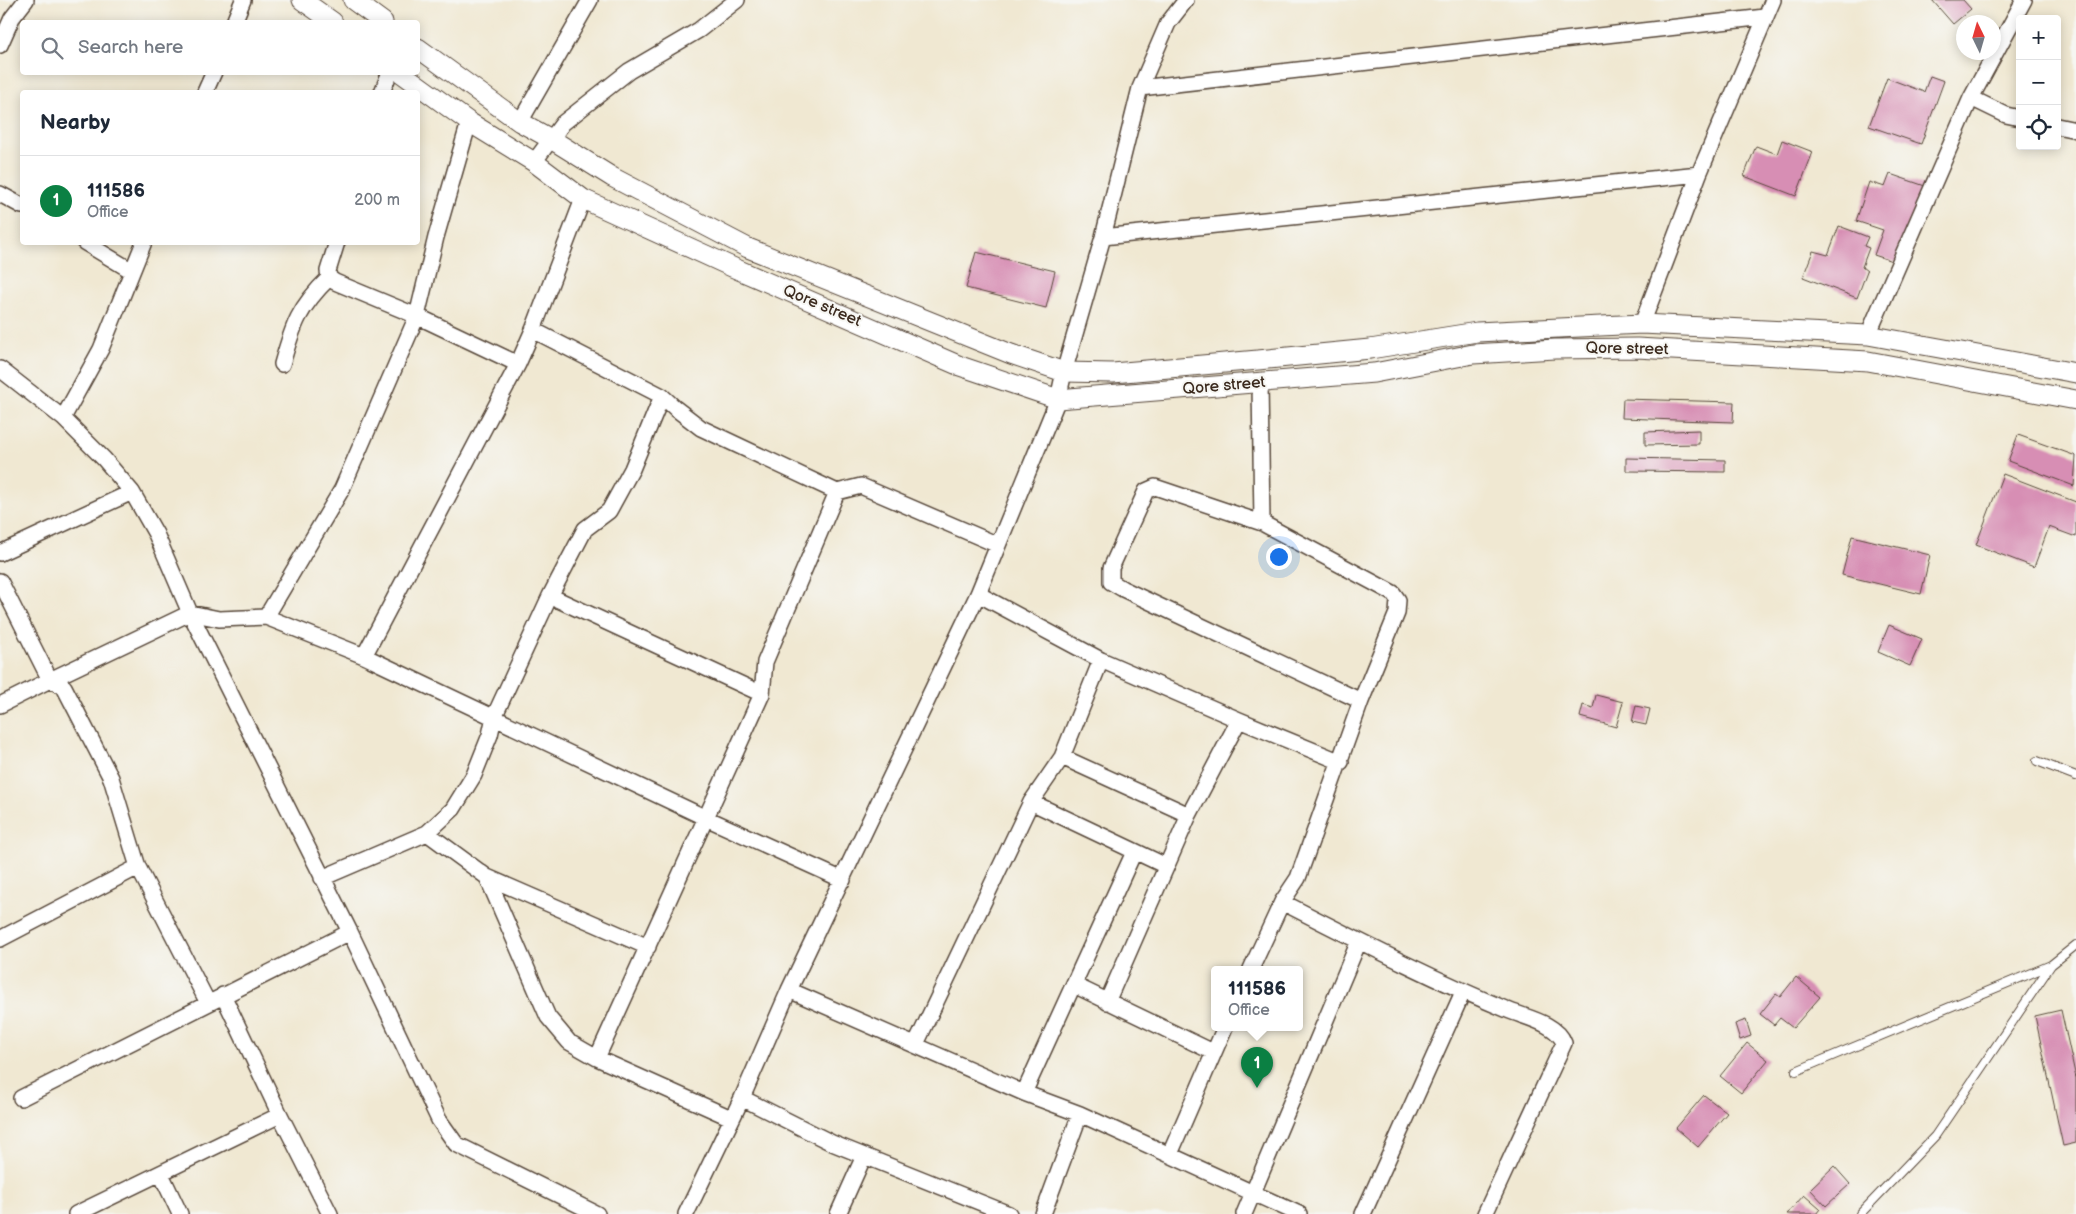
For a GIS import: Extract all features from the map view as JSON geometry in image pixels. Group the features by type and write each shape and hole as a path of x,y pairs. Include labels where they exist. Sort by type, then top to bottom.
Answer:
{"street":[{"path":"0,45 12,18 26,0"},
{"path":"235,20 243,0"},
{"path":"302,0 330,20"},
{"path":"353,0 380,20"},
{"path":"520,122 590,0"},
{"path":"534,162 563,123 629,71 699,30 737,0"},
{"path":"686,1214 742,1098 789,990 978,594 1058,399 1103,237 1140,88 1168,23 1186,0"},
{"path":"1642,324 1699,174 1773,0"},
{"path":"1868,335 1971,98 2024,0"},
{"path":"1140,88 1765,17"},
{"name":"Qore street","path":"420,50 520,122 552,138 612,177 748,248 1011,354 1064,372 1112,373 1286,358 1370,349 1477,332 1642,324 1868,335 2076,373"},
{"path":"206,90 213,75"},
{"path":"383,90 389,75"},
{"name":"Qore street","path":"404,75 469,122 534,162 583,199 732,267 960,366 1058,399 1374,373 1473,354 1555,349 1638,348 1868,361 2076,400"},
{"path":"438,99 454,75"},
{"path":"1971,98 2006,115 2016,117"},
{"path":"266,617 342,489 417,316 436,237 469,122"},
{"path":"2061,127 2076,130"},
{"path":"1103,237 1699,174"},
{"path":"0,194 20,205"},
{"path":"364,656 518,364 583,199"},
{"path":"89,245 132,271"},
{"path":"63,418 101,349 143,245"},
{"path":"336,245 328,271 329,278 335,282 417,316 518,364"},
{"path":"282,364 297,317 311,295 329,278"},
{"path":"533,330 662,396 701,428 837,492 861,486 998,545"},
{"path":"0,369 63,418 132,492 156,534 190,613 350,932 439,1120 456,1144 597,1214"},
{"path":"1260,383 1262,524"},
{"path":"322,878 428,833 453,809 474,775 490,735 494,717 550,596 585,529 609,511 632,469 662,396"},
{"path":"1252,966 1282,902 1298,878 1362,701 1397,613 1398,600 1393,593 1262,524 1155,486 1146,491 1140,500 1111,568 1111,582 1362,701"},
{"path":"0,552 132,492"},
{"path":"597,1058 762,694 765,662 837,492"},
{"path":"0,581 50,680 64,687 111,778 138,867 208,1003"},
{"path":"978,594 1101,660 1341,762"},
{"path":"550,596 762,694"},
{"path":"0,705 190,613 219,619 266,617 364,656 706,818 843,880"},
{"path":"916,1044 1031,802 1062,757 1101,660"},
{"path":"1107,1002 1166,866 1239,720"},
{"path":"1062,757 1190,815"},
{"path":"1031,802 1166,866"},
{"path":"428,833 488,878 648,947"},
{"path":"1024,1093 1134,852"},
{"path":"0,939 138,867"},
{"path":"488,878 548,1017 569,1042 597,1058 732,1118"},
{"path":"1282,902 1463,992 1548,1026 1561,1035 1564,1043 1486,1214"},
{"path":"21,1098 350,932"},
{"path":"1244,1214 1359,941"},
{"path":"1074,985 1213,1052"},
{"path":"789,990 916,1044 1024,1093 1080,1114 1299,1214"},
{"path":"1363,1214 1463,992"},
{"path":"224,995 280,1115 330,1214"},
{"path":"1170,1154 1223,1031"},
{"path":"742,1098 832,1143 985,1210 1009,1214"},
{"path":"1043,1214 1080,1114"},
{"path":"76,1214 280,1115"},
{"path":"838,1214 864,1156"},
{"path":"161,1174 180,1214"}],"lane":[{"path":"2037,761 2076,776"},
{"path":"1796,1071 2051,965 2076,945"},
{"path":"1860,1214 1935,1136 2051,965"}],"building":[{"path":"1932,0 1963,0 1971,9 1964,15 1956,15 1956,22 1953,24"},
{"path":"1930,76 1944,81 1921,144 1869,126 1887,78 1924,92"},
{"path":"1782,140 1813,152 1796,196 1744,176 1756,146 1777,154"},
{"path":"1890,174 1925,186 1898,263 1874,255 1883,230 1856,221 1869,182 1885,187"},
{"path":"1839,226 1868,237 1864,246 1869,248 1862,267 1867,271 1857,298 1803,277 1813,251 1828,255"},
{"path":"976,252 1055,271 1046,308 966,288"},
{"path":"1623,399 1734,402 1733,422 1622,418"},
{"path":"1699,430 1699,444 1645,445 1645,432"},
{"path":"2018,435 2076,456 2074,486 2008,461"},
{"path":"1626,458 1725,460 1725,472 1626,471"},
{"path":"2003,474 2076,502 2076,537 2049,527 2034,567 1976,545"},
{"path":"1852,536 1930,555 1921,594 1842,575"},
{"path":"1889,625 1922,639 1910,666 1878,652"},
{"path":"1596,695 1623,702 1616,727 1580,717 1583,705 1593,708"},
{"path":"1636,706 1650,709 1646,725 1632,722"},
{"path":"1796,977 1820,997 1793,1028 1780,1018 1774,1025 1760,1014 1776,994 1780,997"},
{"path":"2061,1010 2076,1078 2076,1143 2063,1146 2035,1016"},
{"path":"1746,1020 1751,1036 1740,1040 1735,1024"},
{"path":"1747,1043 1768,1060 1741,1093 1720,1076"},
{"path":"1704,1095 1727,1113 1698,1147 1676,1128"},
{"path":"1834,1166 1850,1184 1826,1206 1810,1189"},
{"path":"1804,1195 1820,1209 1816,1214 1787,1214"}],"place":[{"name":"111586","path":"1257,1088"}]}
